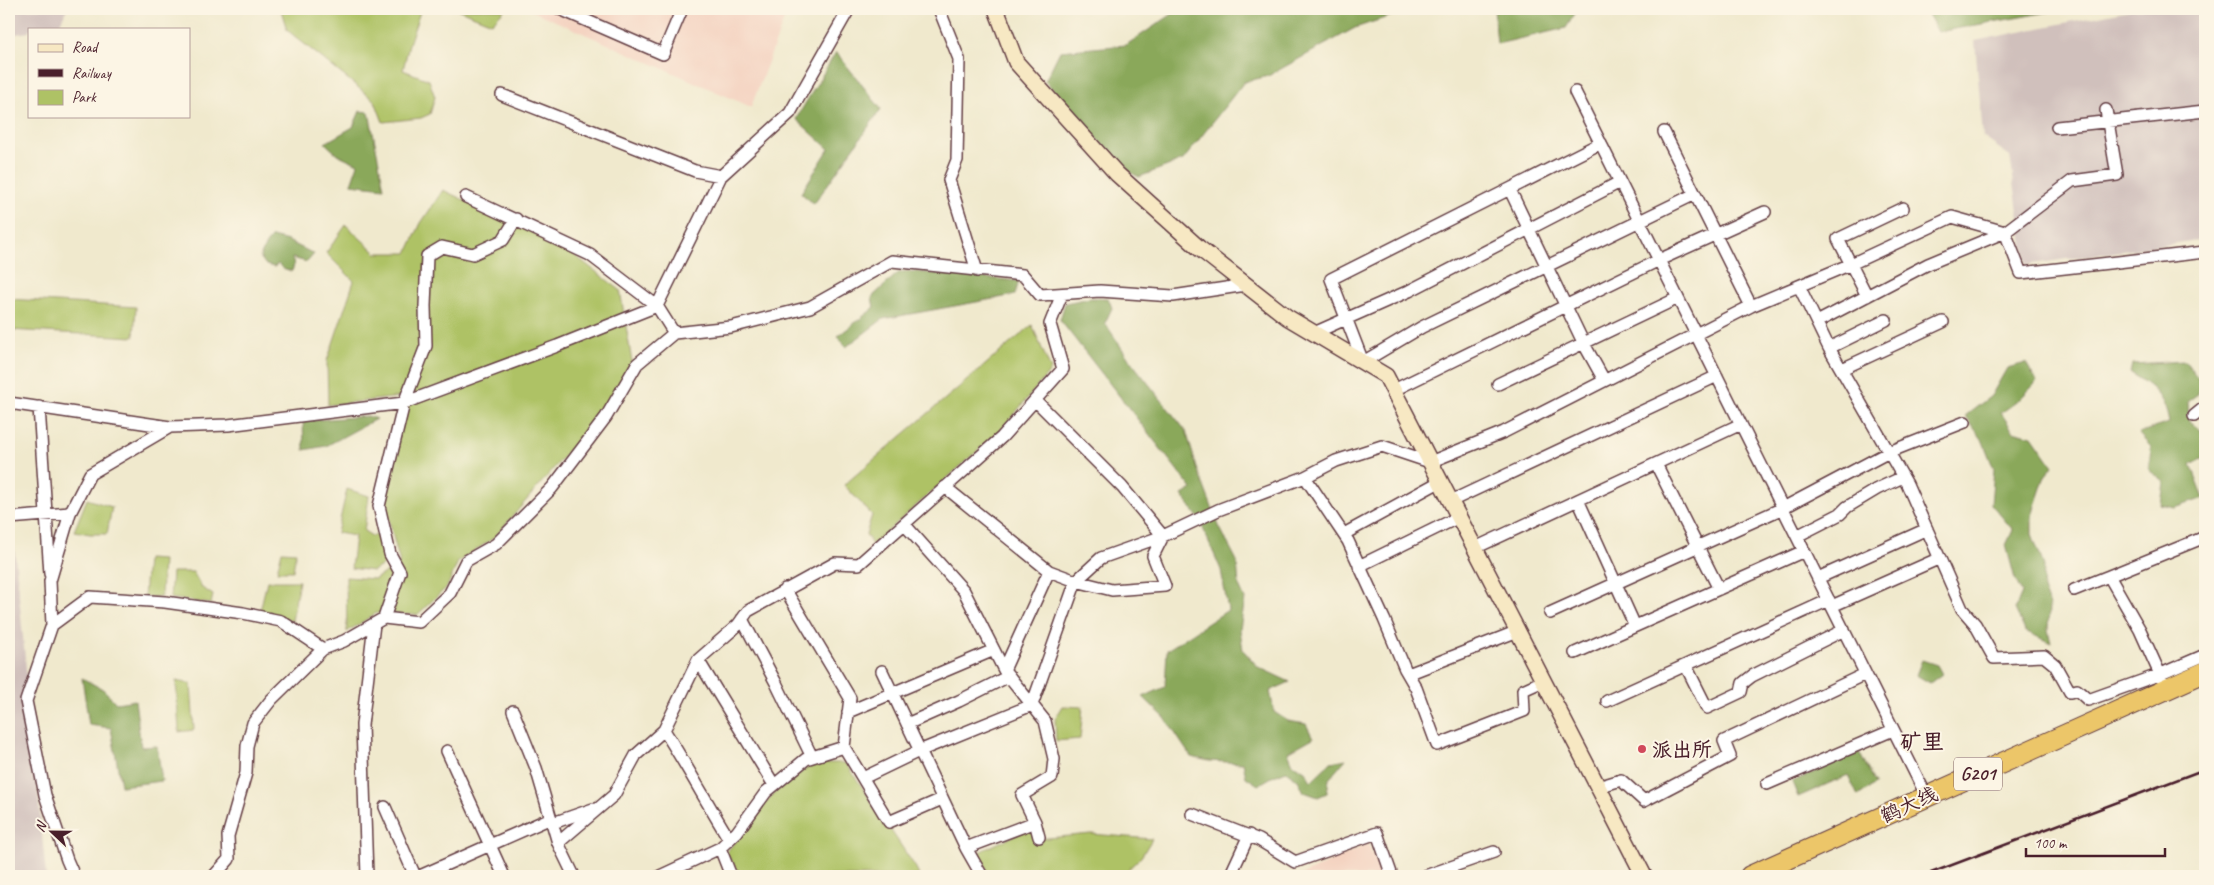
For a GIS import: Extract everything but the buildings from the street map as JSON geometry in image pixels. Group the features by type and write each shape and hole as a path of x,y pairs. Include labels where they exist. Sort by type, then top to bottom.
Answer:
{"highway":[{"name":"鹤大线","path":"1750,876 1927,797 2164,682 2205,672"}],"street":[{"path":"560,9 663,54 682,9"},
{"path":"9,403 170,427 228,425 404,403 557,346 657,306 721,176 790,114 849,9"},
{"path":"939,9 959,59 957,160 949,180 977,271"},
{"path":"996,9 1016,62 1117,174 1199,248 1287,317 1386,376 1644,876"},
{"path":"1575,92 1927,797"},
{"path":"502,95 695,171 721,176"},
{"path":"1817,322 1928,264 2005,232 2072,181 2116,176 2106,110"},
{"path":"2057,127 2205,112"},
{"path":"1664,132 1751,306"},
{"path":"1363,362 1331,279 1601,143"},
{"path":"1314,333 1408,291 1620,182"},
{"path":"1510,190 1584,344 1604,380"},
{"path":"1363,362 1422,327 1695,194"},
{"path":"466,197 590,255 657,306 674,333"},
{"path":"1867,296 1838,239 1903,208"},
{"path":"1394,390 1659,260 1765,212"},
{"path":"863,778 919,751 1032,705 1076,581 1101,558 1163,536 1218,510 1305,476 1336,461 1382,446 1430,462 1504,432 1751,306 1851,264 1952,217 2005,232"},
{"path":"367,876 362,725 379,621 400,572 390,554 378,506 404,403 426,346 427,256 442,247 473,254 502,240 516,219"},
{"path":"2005,232 2021,273 2205,252"},
{"path":"214,876 229,859 228,836 246,772 248,746 253,723 271,700 323,649 344,641 379,621 419,622 450,593 466,561 496,544 552,488 606,417 637,364 674,333 731,327 810,307 892,262 1023,275 1040,295 1100,290 1173,296 1246,285"},
{"path":"1799,286 1829,348 1903,477 1962,609 1975,624 1994,658 2044,656 2056,665 2070,692 2077,690 2088,700 2164,682 2205,655"},
{"path":"558,843 599,806 614,796 636,755 664,730 698,660 738,626 748,611 835,563 859,564 1002,437 1063,369 1050,324 1062,294"},
{"path":"1498,384 1678,298"},
{"path":"1829,348 1886,320"},
{"path":"1842,369 1943,322"},
{"path":"1450,501 1717,376"},
{"path":"1035,400 1122,487 1163,536"},
{"path":"39,407 52,625 26,700 45,795 66,860 74,876"},
{"path":"2194,416 2205,407"},
{"path":"1550,613 1783,508 1889,452 1965,422"},
{"path":"1475,548 1741,424"},
{"path":"50,581 70,513 90,474 170,427"},
{"path":"1656,464 1719,588"},
{"path":"1305,476 1344,534 1416,688 1437,745 1524,711 1523,690 1543,682"},
{"path":"1797,536 1840,514 1862,498 1903,477"},
{"path":"1344,534 1441,482"},
{"path":"945,487 1002,535 1049,571 1076,581 1112,590 1165,586 1153,556 1163,536"},
{"path":"1578,500 1635,626"},
{"path":"9,518 70,513"},
{"path":"1359,566 1459,517"},
{"path":"904,524 964,591 1006,673 1045,721 1054,759 1052,777 1022,795 1035,822 1039,837"},
{"path":"1818,578 1927,529"},
{"path":"2074,590 2205,537"},
{"path":"1575,653 1804,551"},
{"path":"1606,701 1830,603 1940,558"},
{"path":"907,724 959,702 1006,673 1049,571"},
{"path":"2109,576 2140,630 2164,682"},
{"path":"785,589 850,698 844,747 889,822 942,799"},
{"path":"52,625 90,597 165,602 243,613 281,622 323,649"},
{"path":"742,619 812,757"},
{"path":"1686,666 1707,708 1741,692 1743,683 1752,676 1844,630"},
{"path":"1408,674 1518,631"},
{"path":"848,712 994,650"},
{"path":"698,660 774,785"},
{"path":"882,671 942,799 982,876"},
{"path":"1598,787 1621,780 1644,801 1730,756 1724,742 1866,674"},
{"path":"513,711 536,768 558,843 574,876"},
{"path":"664,730 698,782 707,803 729,839"},
{"path":"1767,784 1894,730"},
{"path":"660,876 720,848 737,832 766,792 806,759 844,747"},
{"path":"447,751 504,876"},
{"path":"385,806 415,876"},
{"path":"420,876 490,845 552,821 599,806"},
{"path":"1192,814 1249,835 1295,862 1377,833 1392,876"},
{"path":"966,848 1035,822"},
{"path":"1230,876 1249,835"},
{"path":"720,848 731,876"},
{"path":"1425,876 1494,852"}],"shaded area":[{"path":"9,9 67,9 58,27 28,28 28,32 9,35"},
{"path":"528,9 788,9 751,107"},
{"path":"2134,9 2205,9 2205,239 2026,265 2010,156 1983,137 1975,41"},
{"path":"9,492 46,876 9,876"},
{"path":"1368,844 1383,876 1300,876"}],"green space":[{"path":"421,9 409,44 403,70 429,80 435,97 430,114 421,118 383,122 375,101 287,30 281,10"},
{"path":"457,9 505,9 492,23"},
{"path":"1180,9 1412,9 1355,28 1268,76 1244,82 1183,160 1139,177 1124,169 1045,81 1060,51 1126,45"},
{"path":"1494,9 1578,9 1566,28 1497,44"},
{"path":"1925,9 2064,9 1938,32"},
{"path":"836,52 881,109 814,204 801,193 829,149 796,119"},
{"path":"360,111 369,112 384,188 351,184 358,164 337,154 325,143 353,127"},
{"path":"443,190 565,248 620,290 632,362 601,413 495,537 458,562 447,587 417,615 376,613 347,632 346,577 375,579 400,563 385,505 401,397 328,405 327,361 354,281 326,253 346,225 376,253 407,253 421,223"},
{"path":"272,237 288,241 314,254 307,262 292,258 294,265 292,271 285,270 278,264 274,267 266,265 260,257 266,244"},
{"path":"907,271 1019,281 1015,295 883,319 846,347 838,336 874,308 872,297 898,273"},
{"path":"1090,298 1108,298 1112,308 1105,323 1129,359 1186,431 1197,468 1219,526 1237,561 1239,586 1245,599 1240,629 1243,650 1258,667 1290,682 1270,691 1274,712 1288,721 1306,724 1313,738 1288,752 1293,764 1305,771 1311,781 1331,762 1346,759 1329,779 1327,793 1318,797 1304,792 1298,780 1286,771 1258,785 1246,777 1243,763 1209,761 1191,757 1165,718 1143,697 1165,687 1167,650 1228,610 1221,570 1199,519 1182,495 1192,489 1060,320 1065,303"},
{"path":"9,299 136,307 134,337 9,330"},
{"path":"1032,325 1051,370 1001,430 872,545 866,534 872,515 844,485"},
{"path":"2185,361 2201,382 2198,394 2188,401 2189,421 2205,434 2205,458 2191,464 2204,498 2175,508 2161,505 2164,482 2149,470 2151,447 2138,433 2169,423 2167,413 2156,393 2130,373 2132,364"},
{"path":"2026,363 2037,382 2019,400 2001,413 2013,431 2032,436 2053,466 2045,476 2032,515 2032,534 2044,566 2043,589 2049,605 2048,630 2051,643 2025,631 2015,609 2022,593 2015,579 2006,545 2013,530 1991,504 1994,469 1982,439 1965,416 1991,396 2007,368"},
{"path":"368,416 376,419 326,446 304,450 303,421"},
{"path":"347,489 369,496 364,531 372,536 381,534 390,561 373,571 351,568 355,536 337,533"},
{"path":"87,499 112,507 107,534 90,534 74,531"},
{"path":"282,551 296,552 293,571 277,571"},
{"path":"147,559 163,560 161,597 144,597"},
{"path":"172,572 193,572 202,588 213,595 211,604 170,598"},
{"path":"267,581 299,581 292,621 260,611"},
{"path":"1922,660 1937,665 1942,674 1930,683 1916,675"},
{"path":"82,678 104,690 116,703 135,700 141,747 157,746 162,781 121,786 111,728 89,725"},
{"path":"176,681 191,684 194,730 179,732"},
{"path":"1063,706 1083,707 1080,739 1056,741 1055,719"},
{"path":"1859,752 1875,784 1858,796 1848,775 1798,797 1792,782"},
{"path":"813,763 846,763 916,868 919,876 741,876 726,853 773,794"},
{"path":"1032,827 1037,839 1091,834 1152,839 1141,857 1121,876 1093,876 1091,874 1086,876 989,876 979,852"}],"railway":[{"path":"1923,876 2205,769"}],"place":[{"name":"派出所","path":"1642,749"}],"district":[{"name":"矿里","path":"1922,742"}]}
